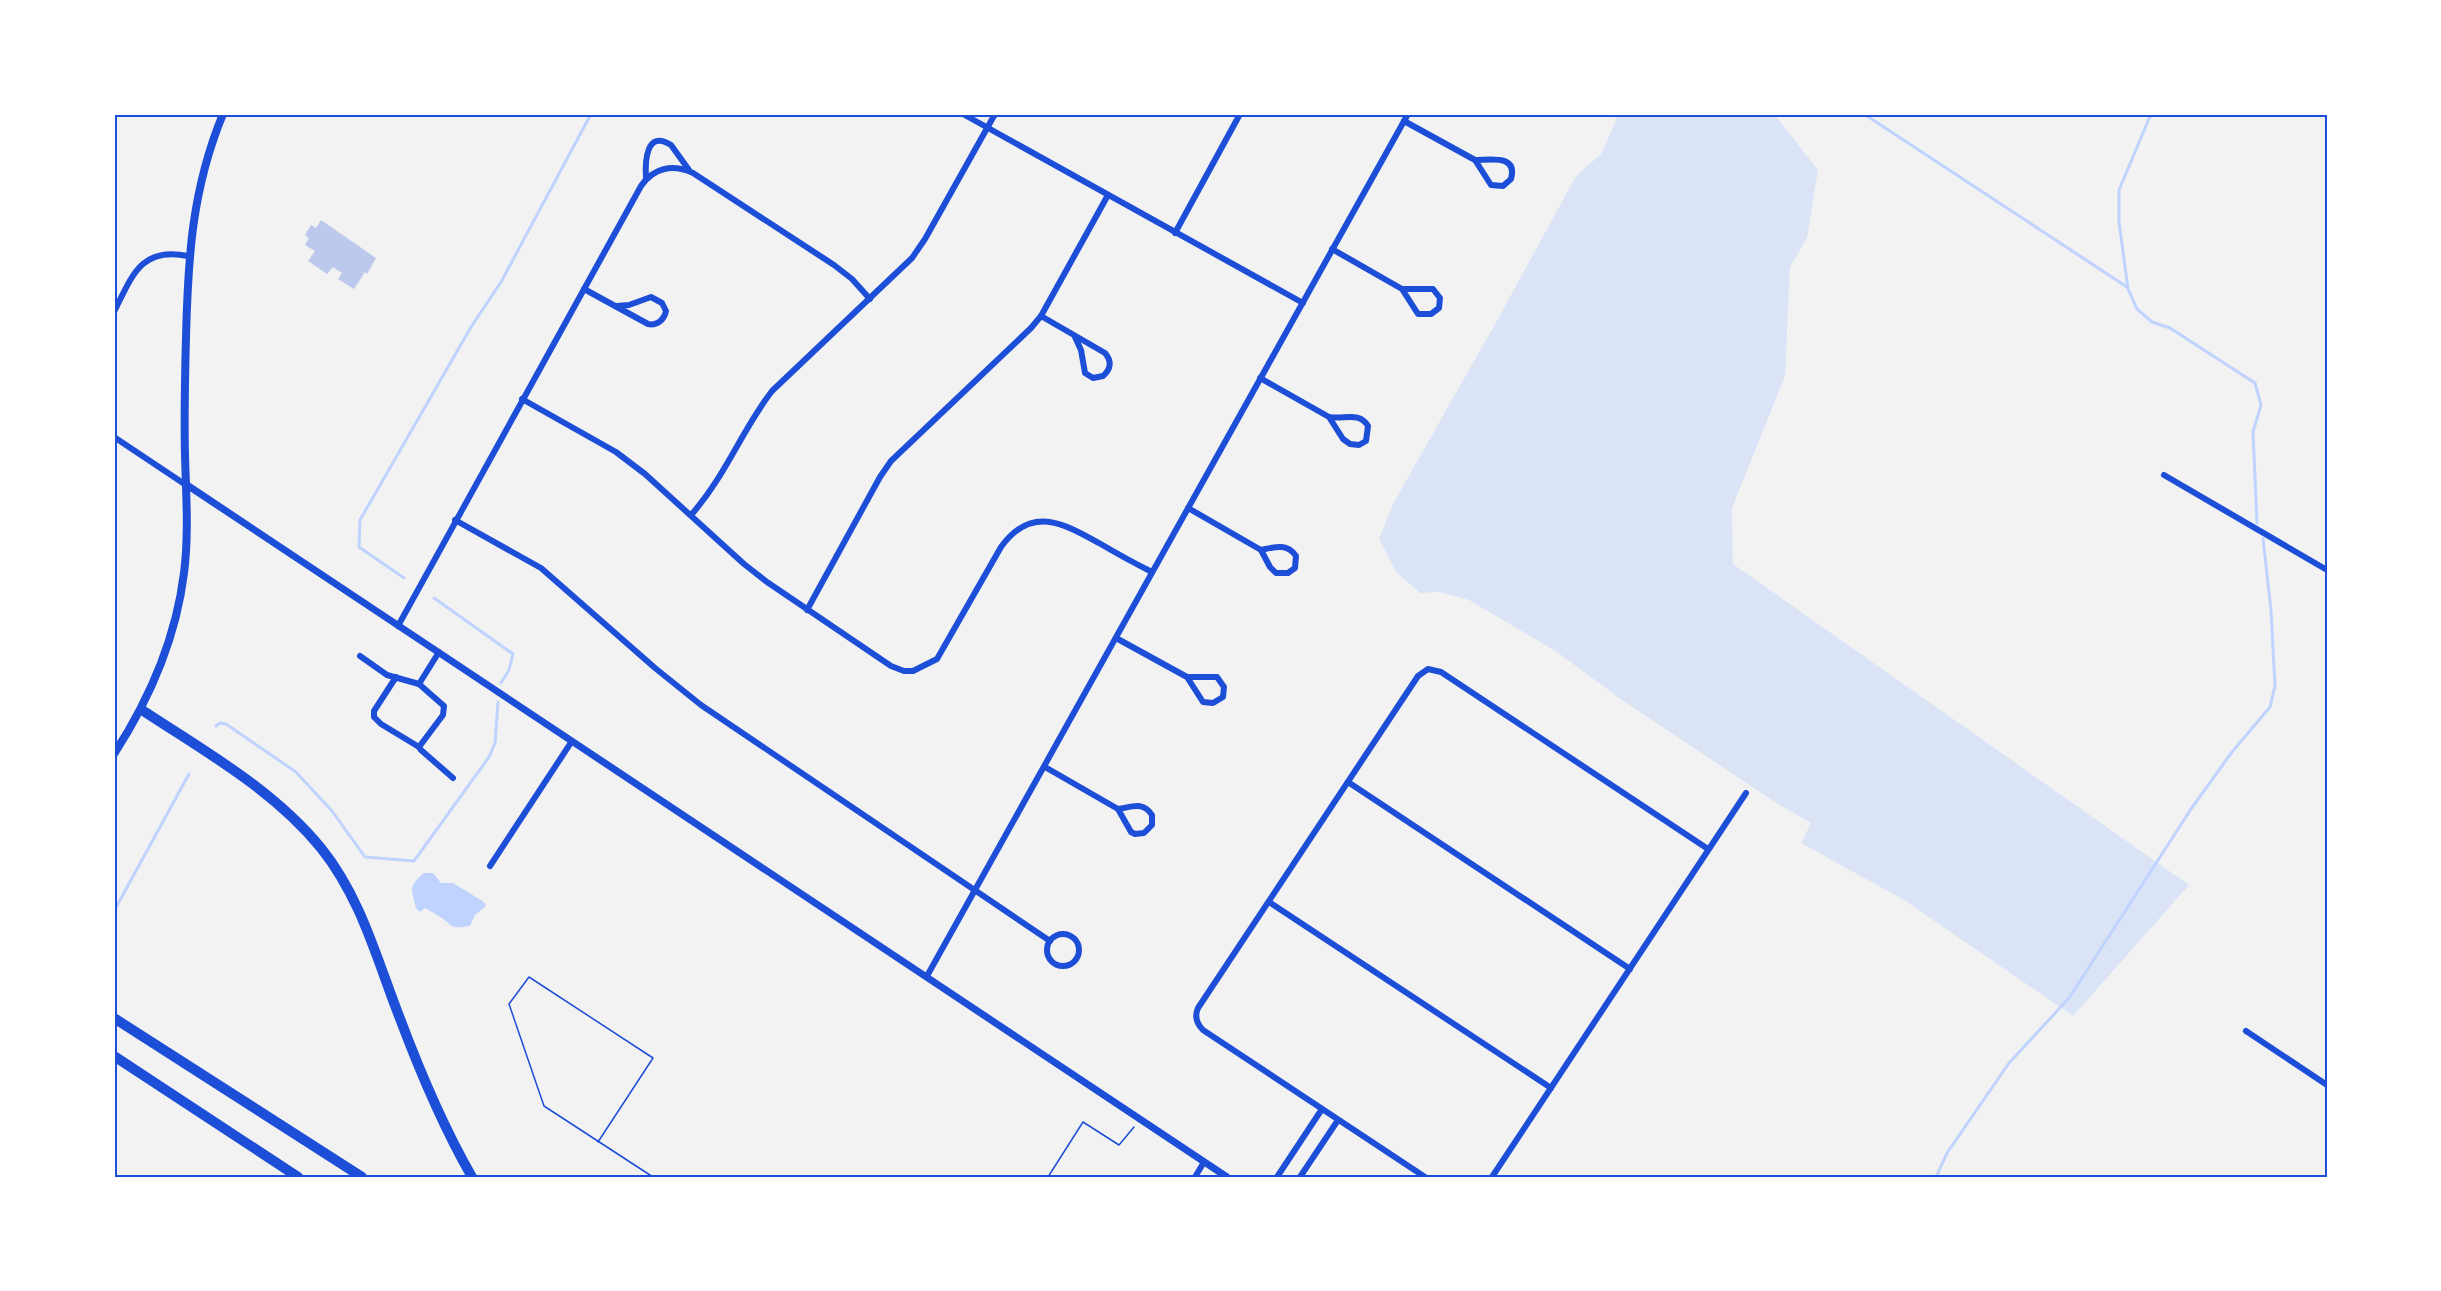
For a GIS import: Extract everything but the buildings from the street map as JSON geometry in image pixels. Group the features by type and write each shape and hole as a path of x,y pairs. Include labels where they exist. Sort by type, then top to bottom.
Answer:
{"highway":[{"path":"142,710 262,790 295,820 332,864 364,919 435,1109 472,1177"},
{"path":"114,1018 362,1177"},
{"path":"114,1056 298,1177"}],"main road":[{"path":"114,754 142,710 165,650 182,588 186,557 185,362 188,256 198,190 209,147 223,114"}],"street":[{"path":"963,114 1303,303"},
{"path":"691,515 716,485 756,413 772,391 903,268 920,247 995,114"},
{"path":"1175,232 1240,114"},
{"path":"927,976 1406,117 1475,160 1491,185 1503,186 1511,179 1512,170 1507,162 1499,159 1475,160"},
{"path":"398,626 646,178 648,150 652,144 659,142 671,145 689,171"},
{"path":"646,178 657,171 674,167 689,171 834,265 870,299"},
{"path":"807,610 874,487 891,461 906,444 1023,338 1041,316 1108,195"},
{"path":"1332,249 1402,289 1418,314 1431,314 1439,308 1440,298 1433,289 1402,289"},
{"path":"114,312 130,279 144,263 168,252 188,256"},
{"path":"584,289 648,324 657,323 665,314 662,303 651,297 629,305 617,306"},
{"path":"1041,316 1109,357 1110,367 1103,376 1093,378 1085,373 1081,350 1075,337"},
{"path":"1260,378 1329,417 1338,419 1356,416 1361,418 1368,426 1366,441 1354,445 1345,441 1329,417"},
{"path":"522,399 616,452 645,474 744,564 807,610 891,666 903,671 925,667 942,652 1001,547 1008,536 1021,526 1038,521 1064,525 1152,572"},
{"path":"114,437 1227,1177"},
{"path":"2164,475 2327,570"},
{"path":"1188,508 1261,550 1276,573 1288,573 1295,568 1296,556 1288,548 1261,550"},
{"path":"455,520 541,568 655,668 701,705 1050,941"},
{"path":"1116,638 1187,677 1203,702 1213,703 1223,697 1224,687 1217,677 1187,677"},
{"path":"419,684 439,652"},
{"path":"360,656 387,675 419,684 444,706 443,715 419,747"},
{"path":"1425,1177 1203,1030 1196,1016 1198,1008 1418,676 1428,669 1441,672 1708,849"},
{"path":"396,677 374,711 374,717 381,724 419,747 423,754 453,778"},
{"path":"490,866 572,741"},
{"path":"1045,767 1118,809 1131,832 1140,834 1150,828 1153,822 1152,815 1144,807 1136,805 1118,809"},
{"path":"1348,782 1630,969"},
{"path":"1492,1177 1746,793"},
{"path":"1269,902 1551,1088"},
{"path":"1059,934 1070,935 1078,943 1078,957 1070,965 1057,965 1048,957 1050,941 1059,934"},
{"path":"2246,1031 2327,1085"},
{"path":"1277,1177 1322,1109"},
{"path":"1300,1177 1338,1120"},
{"path":"1195,1177 1204,1162"}],"path":[{"path":"598,1142 653,1058 529,977 509,1004 544,1106 598,1142 653,1177"},
{"path":"1048,1177 1083,1122 1119,1145 1140,1119"}],"shaded area":[{"path":"1614,114 1774,114 1818,170 1807,238 1790,267 1785,376 1732,508 1733,564 2189,885 2073,1016 1904,900 1801,843 1811,823 1775,802 1622,700 1557,652 1469,600 1439,592 1420,593 1396,572 1379,539 1393,504 1576,176 1601,154 1616,121"}],"water":[{"path":"424,873 433,873 441,883 453,883 484,902 486,906 475,915 470,926 463,927 452,926 425,908 420,912 416,908 412,889"}],"waterway":[{"path":"404,578 359,547 360,520 471,327 501,282 591,114"},
{"path":"1864,114 2127,287"},
{"path":"2151,114 2119,190 2119,222 2128,289 2137,309 2152,322 2170,328 2255,383 2261,405 2253,432 2257,523"},
{"path":"1936,1177 1947,1153 2009,1063 2069,998 2191,809 2232,752 2270,707 2275,686 2271,610 2263,539"},
{"path":"434,598 513,654 509,670 501,683"},
{"path":"216,726 220,723 226,724 296,772 332,811 365,857 414,861 489,757 495,743 498,702"},
{"path":"114,911 189,774"}]}
